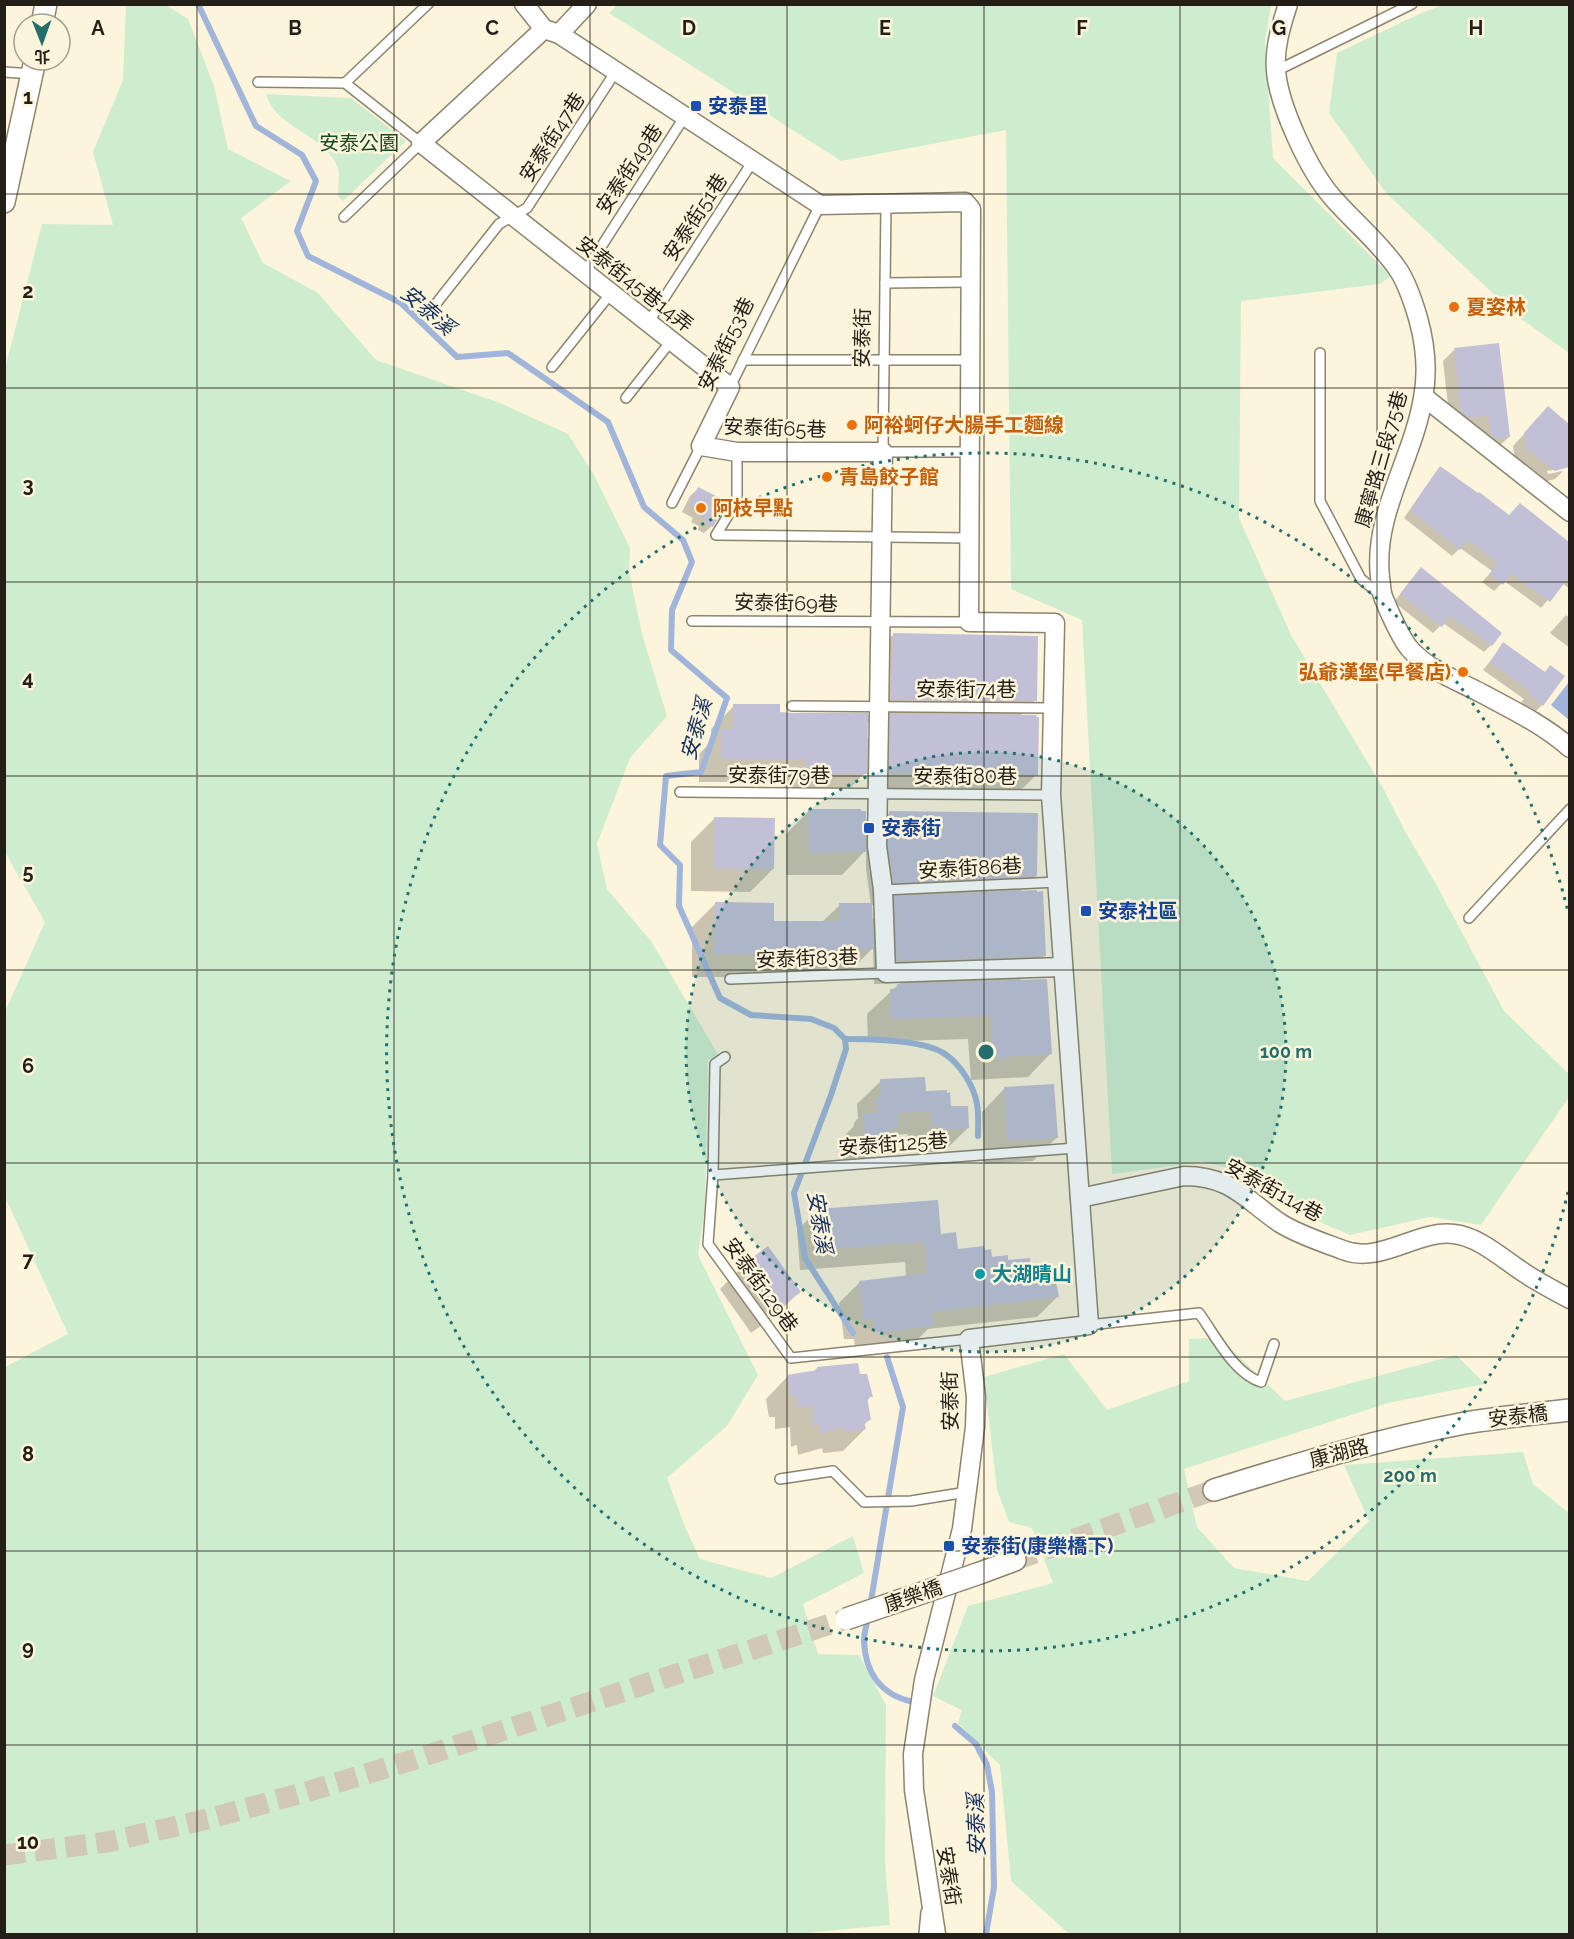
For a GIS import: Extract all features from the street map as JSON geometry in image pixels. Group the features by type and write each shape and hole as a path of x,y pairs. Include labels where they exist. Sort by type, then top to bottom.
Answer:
{"street":[{"path":"524,4 552,32 616,71 820,205 965,202 971,209 969,622 1055,623 1051,795 1089,1325 969,1339"},
{"path":"421,143 588,4"},
{"name":"康寧路三段75巷","path":"1288,4 1278,34 1276,71 1294,132 1310,165 1332,197 1373,239 1398,269 1412,298 1422,331 1426,365 1424,397 1385,516 1378,561 1383,597 1408,647 1431,668 1482,693 1555,735 1569,748"},
{"path":"4,202 33,72"},
{"name":"安泰街45巷14弄","path":"421,143 730,387"},
{"name":"安泰街53巷","path":"701,446 730,387"},
{"path":"1424,397 1569,512"},
{"name":"安泰街65巷","path":"701,446 737,452 883,452"},
{"name":"安泰街","path":"883,452 877,846 883,890 886,974"},
{"path":"886,974 1063,967"},
{"name":"安泰街114巷","path":"1080,1198 1184,1176 1197,1176 1226,1184 1292,1229 1347,1252 1383,1250 1444,1233 1464,1236 1569,1299"},
{"name":"安泰街","path":"936,1935 914,1790 913,1754 924,1680 962,1529 967,1492 975,1427 976,1397 969,1339"},
{"name":"安泰橋","path":"1467,1423 1569,1410"},
{"name":"康湖路","path":"1214,1490 1336,1453 1467,1423"},
{"name":"康樂橋","path":"846,1619 1015,1560"}],"lane":[{"path":"345,83 428,4"},
{"path":"1276,71 1412,4"},
{"name":"安泰街47巷","path":"513,216 527,208 616,71"},
{"path":"258,82 345,83 421,143 344,217"},
{"name":"安泰街49巷","path":"585,272 685,116"},
{"name":"安泰街51巷","path":"648,323 753,161"},
{"name":"安泰街","path":"883,452 886,204"},
{"name":"安泰街53巷","path":"730,387 820,205"},
{"path":"435,305 499,224 513,216"},
{"path":"885,284 971,282"},
{"path":"552,367 611,293"},
{"path":"626,398 671,341"},
{"path":"1320,353 1320,501 1361,579 1383,597"},
{"path":"743,360 970,360"},
{"name":"安泰街53巷","path":"672,503 701,446"},
{"path":"737,452 737,501 716,536 970,538"},
{"path":"883,452 970,452"},
{"name":"安泰街69巷","path":"692,621 969,622"},
{"name":"安泰街74巷","path":"792,706 1053,708"},
{"name":"安泰街79巷","path":"680,792 878,793"},
{"name":"安泰街80巷","path":"878,793 1051,795"},
{"path":"1469,918 1569,810"},
{"name":"安泰街86巷","path":"883,890 1057,882"},
{"name":"安泰街83巷","path":"730,979 886,974"},
{"name":"安泰街129巷","path":"725,1057 715,1064 713,1175 708,1244 791,1358 969,1339"},
{"name":"安泰街125巷","path":"713,1175 1076,1148"},
{"path":"1089,1325 1199,1313 1236,1366 1252,1380 1261,1382 1274,1344"},
{"path":"780,1479 833,1471 864,1502 912,1501 967,1492"},
{"path":"924,1935 928,1886"}],"green space":[{"path":"126,5 166,5 188,19 214,86 228,149 291,181 241,218 263,263 318,293 376,360 500,403 568,434 594,475 630,548 629,572 642,634 667,716 630,758 597,844 607,889 651,941 719,1056 708,1060 705,1206 698,1255 758,1375 727,1426 667,1478 685,1527 700,1559 771,1578 853,1536 864,1573 803,1604 818,1654 859,1655 886,1705 885,1860 890,1925 795,1934 5,1934 5,1367 68,1334 5,1197 5,1012 45,922 5,852 5,369 42,224 113,225 93,152 123,80"},
{"path":"617,5 1271,5 1265,42 1273,158 1391,276 1380,284 1241,301 1239,518 1291,635 1383,788 1504,1011 1569,1074 1569,1097 1481,1225 1430,1217 1350,1235 1301,1214 1251,1172 1201,1162 1112,1174 1082,620 1011,589 1006,130 841,161 609,13"},
{"path":"1442,5 1569,5 1569,353 1517,316 1386,193 1329,113 1337,53"},
{"name":"安泰公園","path":"266,94 351,98 406,141 343,201 338,196 339,171 332,156 312,138 279,115 271,106"},
{"path":"1223,1337 1227,1345 1285,1401 1456,1355 1485,1384 1388,1403 1184,1469 1197,1527 1234,1568 1308,1581 1369,1521 1344,1465 1523,1452 1533,1484 1569,1513 1569,1934 1069,1934 1011,1881 1000,1765 958,1723 962,1710 933,1696 968,1606 1053,1583 1032,1528 1009,1522 997,1490 984,1377 1064,1354 1107,1410 1189,1381 1189,1339"}],"water":[{"path":"1569,682 1569,720 1551,705"}],"building":[{"path":"1499,343 1510,437 1495,439 1491,435 1488,416 1469,418 1461,412 1454,348"},
{"path":"1548,406 1569,424 1569,467 1555,471 1526,448 1524,433"},
{"path":"1440,466 1509,515 1520,503 1569,542 1569,577 1550,602 1511,573 1503,585 1489,574 1498,563 1468,540 1460,550 1410,510"},
{"path":"698,487 728,502 713,527 704,522 706,519 697,515 699,510 689,505"},
{"path":"1421,567 1502,633 1492,646 1450,616 1442,627 1400,594"},
{"path":"893,633 1038,636 1037,701 891,700"},
{"path":"1503,642 1545,672 1550,665 1565,676 1543,706 1528,694 1530,691 1490,662"},
{"path":"733,704 780,704 780,712 792,713 868,713 867,774 806,774 806,760 721,759 721,729 733,729"},
{"path":"890,714 1037,715 1036,717 1039,717 1038,776 889,773"},
{"path":"808,809 861,809 861,811 866,811 866,852 809,853"},
{"path":"889,811 1038,813 1037,876 893,883 888,845"},
{"path":"714,817 775,818 774,869 714,869"},
{"path":"1037,890 1037,892 1043,891 1046,956 897,961 894,896"},
{"path":"715,902 774,903 774,921 840,921 839,903 872,903 874,949 774,950 774,955 714,954"},
{"path":"1047,979 1052,1054 994,1058 991,1016 891,1019 890,989 897,989 897,984"},
{"path":"925,1077 926,1091 947,1090 947,1093 950,1092 951,1106 968,1106 969,1128 940,1130 940,1125 932,1126 931,1111 898,1113 899,1128 892,1128 892,1135 865,1137 864,1114 877,1113 876,1098 881,1098 880,1079"},
{"path":"1054,1084 1058,1138 1007,1141 1004,1087"},
{"path":"938,1200 941,1234 956,1232 958,1249 984,1246 985,1250 991,1249 992,1257 1008,1255 1008,1260 1030,1258 1031,1270 1054,1272 1059,1297 932,1312 933,1326 875,1333 874,1319 864,1320 859,1281 927,1273 924,1242 820,1250 817,1209"},
{"path":"768,1246 801,1292 775,1311 742,1265"},
{"path":"858,1363 860,1374 867,1374 873,1397 867,1397 871,1420 864,1422 866,1429 844,1432 844,1427 820,1434 819,1424 813,1426 812,1406 797,1407 796,1395 790,1396 787,1375 817,1370 817,1367"}],"waterway":[{"name":"安泰溪","path":"198,4 256,126 302,155 316,181 297,231 308,256 401,303 457,357 508,353 608,422 644,507 683,540 692,562 672,610 671,650 727,698 701,772 666,776 660,845 680,865 679,906 720,998 751,1015 811,1019 834,1028 845,1039 846,1049 831,1095 794,1193 805,1258 853,1333"},
{"path":"845,1039 911,1043 936,1049 951,1058 961,1069 973,1090 978,1108 978,1136"},
{"name":"安泰溪","path":"870,1607 903,1407 887,1357"},
{"name":"安泰溪","path":"868,1617 864,1640 865,1652 872,1672 877,1681 892,1694 913,1702"},
{"name":"安泰溪","path":"955,1726 976,1744 987,1765 992,1792 994,1887 986,1934"}],"tunnel":[{"path":"1015,1560 1214,1490"},
{"path":"4,1855 107,1842 208,1819 306,1792 409,1761 846,1619"}],"place":[{"name":"安泰里","path":"696,106"},
{"name":"夏姿林","path":"1454,307"},
{"name":"阿裕蚵仔大腸手工麵線","path":"852,425"},
{"name":"青島餃子館","path":"827,477"},
{"name":"阿枝早點","path":"701,508"},
{"name":"弘爺漢堡(早餐店)","path":"1463,672"},
{"name":"安泰街","path":"869,828"},
{"name":"安泰社區","path":"1086,911"},
{"name":"大湖晴山","path":"980,1274"},
{"name":"安泰街(康樂橋下)","path":"949,1546"}]}
